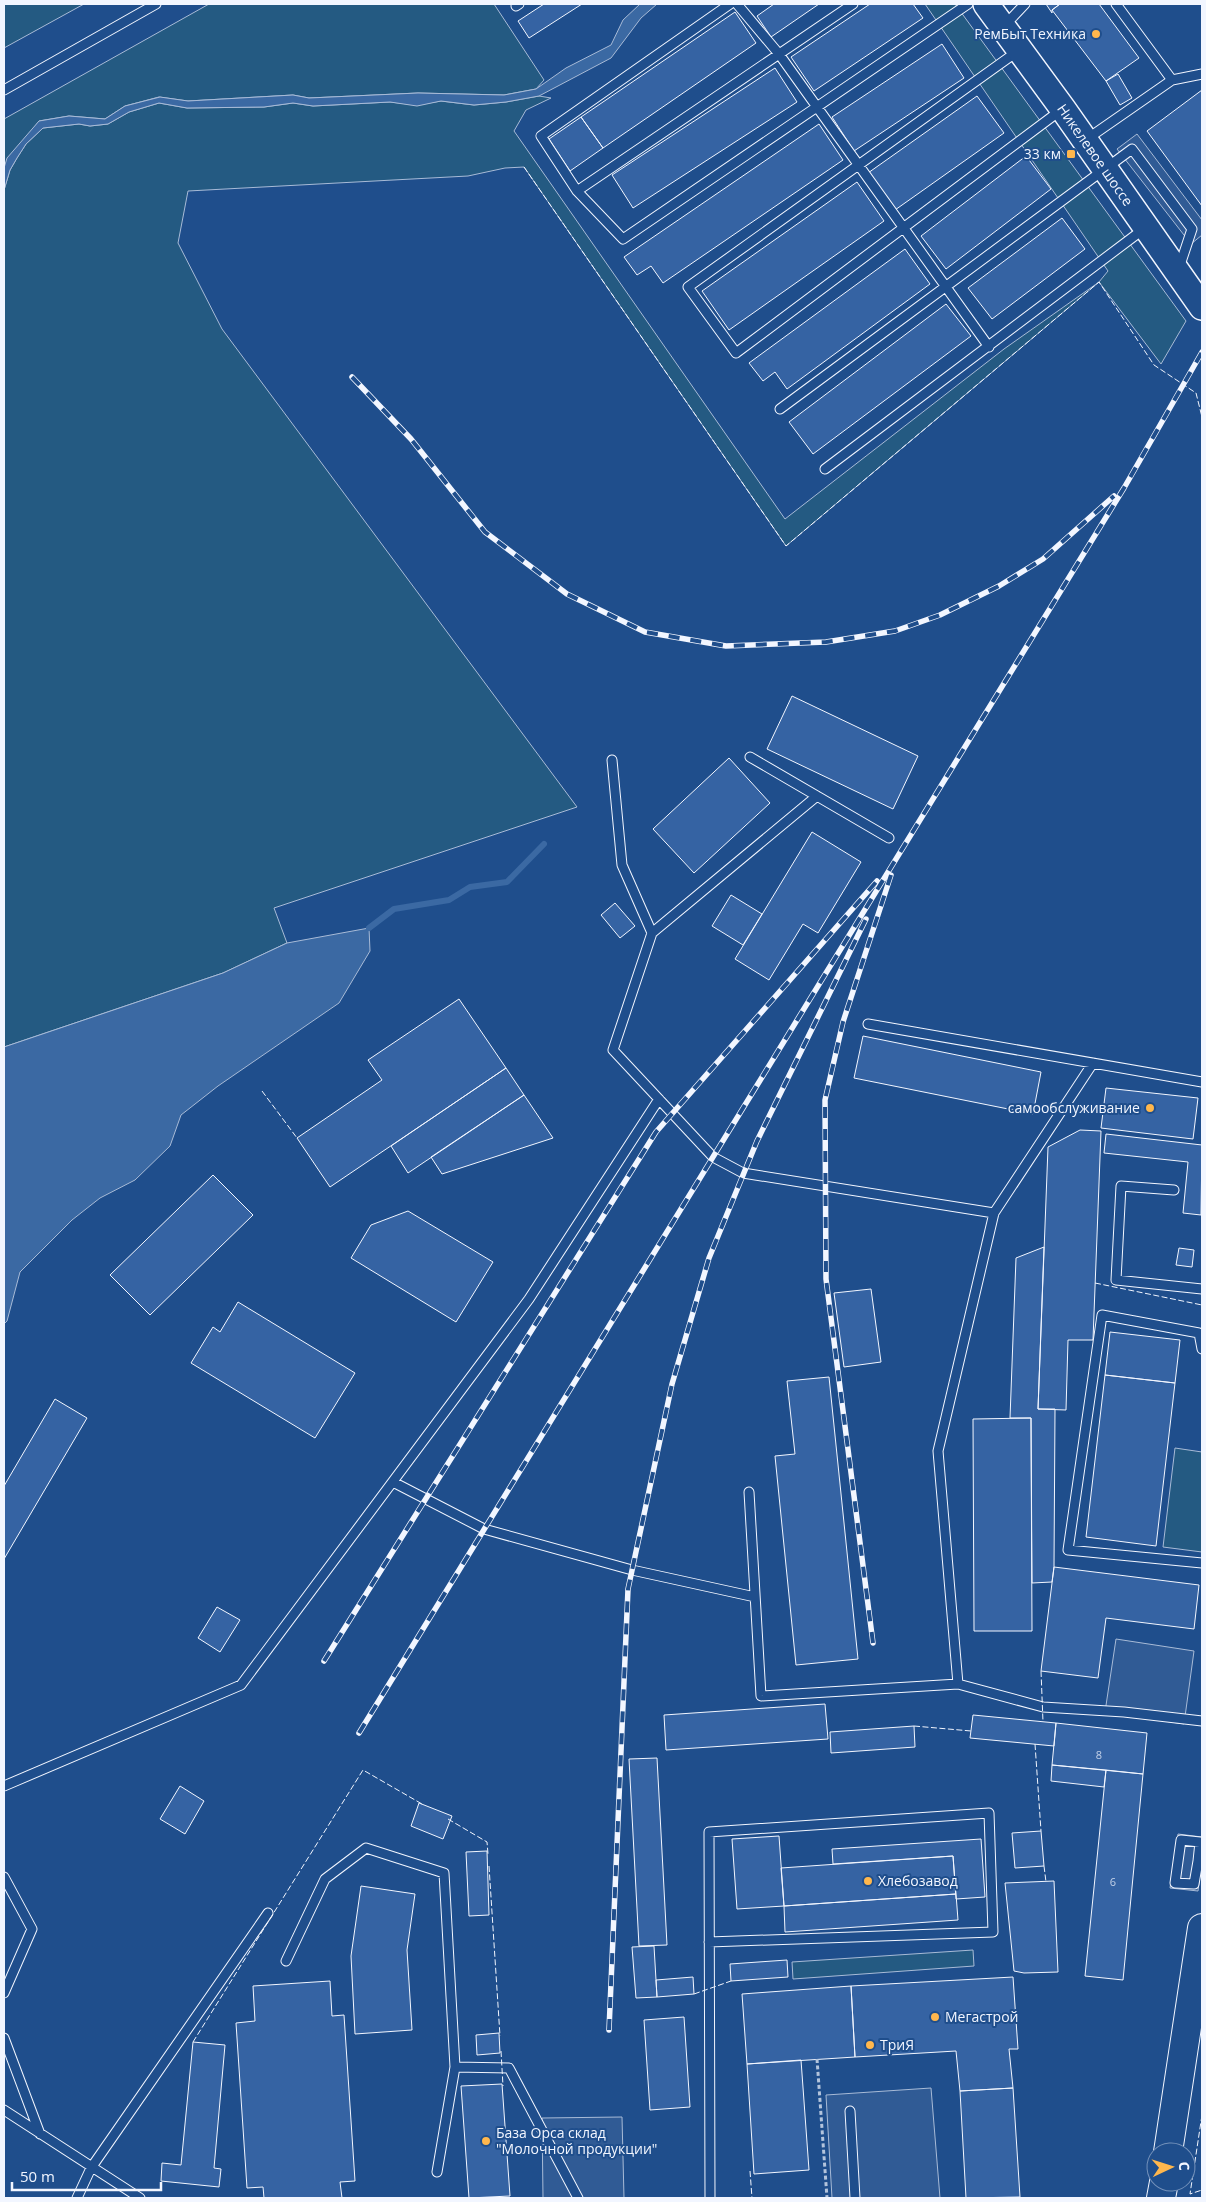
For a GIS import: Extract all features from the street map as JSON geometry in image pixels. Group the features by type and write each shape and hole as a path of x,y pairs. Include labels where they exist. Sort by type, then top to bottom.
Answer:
{"main road":[{"name":"Никелевое шоссе","path":"986,4 1147,226 1202,307"},
{"path":"1170,2142 1202,1928"}],"lane":[{"path":"4,90 156,4"},
{"path":"730,4 541,136 577,190 623,239 968,4"},
{"path":"737,4 779,54 989,347"},
{"path":"577,190 853,4"},
{"path":"1003,27 1025,4"},
{"path":"1116,4 1172,80"},
{"path":"1020,50 688,287 736,352 1063,109"},
{"path":"1085,140 1172,80 1202,74"},
{"path":"780,409 1132,149 1192,229 1178,273"},
{"path":"824,469 989,347 1147,226"},
{"path":"750,757 889,838"},
{"path":"612,760 622,865 652,933"},
{"path":"817,796 652,933 613,1050 713,1157 744,1173 994,1214"},
{"path":"868,1024 1202,1082"},
{"path":"958,1684 938,1451 994,1214 1093,1063"},
{"path":"4,1786 241,1685 529,1300 659,1099"},
{"path":"1174,1190 1121,1186 1116,1280 1202,1289"},
{"path":"1202,1349 1199,1333 1102,1315 1068,1550 1202,1563"},
{"path":"393,1482 484,1529 632,1570 755,1597"},
{"path":"749,1492 761,1696 958,1684 1043,1708 1124,1712 1202,1721"},
{"path":"709,1942 993,1932 989,1813 709,1832 709,1942 710,2198"},
{"path":"1181,1840 1200,1842 1200,1861 1194,1884 1175,1883 1181,1840"},
{"path":"286,1961 325,1879 366,1848 444,1873 455,2067 437,2172"},
{"path":"4,1878 32,1929 4,1993"},
{"path":"78,2198 91,2168 268,1913"},
{"path":"4,2038 40,2134"},
{"path":"455,2067 509,2068 578,2198"},
{"path":"4,2110 140,2198"},
{"path":"850,2111 855,2198"}],"path":[{"path":"817,2059 827,2198"}],"shaded area":[{"path":"4,4 84,4 4,48"},
{"path":"209,4 494,4 544,80 536,89 504,95 418,93 309,98 293,95 188,101 159,97 125,106 105,119 69,116 39,121 4,168 4,119"},
{"path":"640,4 657,4 641,18 611,58 539,96 474,105 441,101 417,106 390,102 313,106 293,103 264,107 187,108 159,103 129,112 108,124 90,126 79,124 43,128 26,144 17,158 10,170 4,190 4,168 7,158 39,121 69,116 105,119 125,106 160,97 188,101 293,95 309,98 418,93 504,95 536,89 566,68 611,45 623,20"},
{"path":"925,4 955,4 1186,321 1161,364 1099,282 1108,271"},
{"path":"539,96 551,98 526,110 514,131 785,519 1004,349 1099,282 786,546 524,167 505,168 468,176 188,191 178,243 222,329 577,807 274,908 287,943 223,973 4,1047 4,190 10,170 17,158 26,144 43,128 79,124 90,126 108,124 129,112 159,103 187,108 264,107 293,103 313,106 390,102 417,105 441,101 474,105"},
{"path":"1137,134 1202,220 1202,235 1191,244 1117,149"},
{"path":"369,928 370,951 339,1003 218,1086 181,1115 170,1146 135,1180 100,1198 72,1220 20,1272 7,1321 4,1324 4,1047 223,973 287,943"},
{"path":"1175,1448 1202,1452 1202,1552 1163,1547"},
{"path":"1116,1639 1194,1651 1184,1724 1105,1712"},
{"path":"1178,1834 1202,1837 1202,1859 1198,1891 1170,1888"},
{"path":"973,1950 974,1966 793,1979 792,1962"},
{"path":"931,2088 940,2198 832,2198 826,2095"},
{"path":"622,2117 624,2198 543,2198 542,2118"}],"building":[{"path":"544,4 582,4 529,38 518,21"},
{"path":"774,4 819,4 771,37 757,16"},
{"path":"870,4 913,4 923,18 814,91 791,57"},
{"path":"1046,4 1060,4 1052,10 1052,13"},
{"name":"РемБыт Техника","path":"1060,4 1099,4 1139,58 1106,81 1052,10"},
{"path":"735,12 756,43 603,148 581,117"},
{"path":"942,44 964,78 854,151 832,117"},
{"path":"775,68 797,102 633,208 612,175"},
{"path":"1118,74 1132,98 1120,105 1106,81"},
{"path":"1202,90 1202,206 1147,131"},
{"path":"977,96 1004,133 895,210 868,173"},
{"path":"581,117 603,148 570,171 549,139"},
{"path":"819,124 843,160 663,283 651,266 637,275 624,257"},
{"path":"1026,156 1051,189 946,269 921,236"},
{"path":"857,182 884,221 729,330 702,291"},
{"path":"1062,218 1085,249 992,319 968,288"},
{"path":"905,249 930,284 787,389 775,372 763,381 749,363"},
{"path":"946,304 971,336 813,454 789,422"},
{"path":"792,696 918,756 893,809 767,749"},
{"path":"729,758 770,803 694,873 653,829"},
{"path":"812,832 861,862 818,933 803,924 769,980 735,959"},
{"path":"731,895 762,914 743,945 712,926"},
{"path":"615,903 635,926 620,938 601,915"},
{"path":"459,999 506,1068 330,1187 297,1138 382,1080 368,1060"},
{"path":"863,1036 1041,1072 1033,1114 854,1078"},
{"path":"506,1068 524,1095 408,1173 391,1146"},
{"name":"самообслуживание","path":"1106,1088 1198,1098 1193,1139 1101,1128"},
{"path":"524,1095 553,1138 442,1174 431,1157"},
{"path":"1080,1130 1101,1131 1093,1340 1068,1340 1066,1410 1038,1409 1048,1147"},
{"path":"1106,1134 1202,1145 1201,1215 1183,1213 1188,1162 1104,1153"},
{"path":"213,1175 253,1215 150,1315 110,1275"},
{"path":"408,1211 493,1262 456,1322 351,1258 371,1225"},
{"path":"1044,1247 1038,1409 1055,1409 1054,1567 1052,1582 1032,1583 1031,1418 1010,1418 1016,1258"},
{"path":"1179,1248 1194,1250 1192,1267 1176,1265"},
{"path":"871,1289 881,1362 844,1367 834,1293"},
{"path":"238,1302 355,1373 315,1438 191,1363 213,1327 220,1332"},
{"path":"1110,1332 1180,1340 1175,1383 1105,1375"},
{"path":"1105,1375 1175,1383 1156,1546 1086,1537"},
{"path":"829,1377 858,1659 796,1665 775,1456 795,1454 787,1381"},
{"path":"55,1399 87,1418 4,1559 4,1486"},
{"path":"1031,1418 1032,1631 974,1631 973,1419"},
{"path":"1054,1567 1199,1585 1194,1629 1106,1618 1098,1678 1041,1671"},
{"path":"217,1607 240,1620 220,1652 198,1638"},
{"path":"825,1704 828,1739 666,1750 664,1715"},
{"path":"973,1715 1056,1723 1054,1746 970,1738"},
{"path":"1056,1723 1147,1733 1143,1774 1052,1765"},
{"path":"914,1726 915,1747 831,1753 830,1732"},
{"path":"657,1758 667,1945 639,1946 629,1759"},
{"path":"1052,1765 1106,1770 1104,1787 1051,1781"},
{"path":"1106,1770 1143,1774 1123,1980 1085,1976"},
{"path":"180,1786 204,1801 185,1834 160,1819"},
{"path":"419,1803 452,1816 443,1839 411,1826"},
{"path":"1041,1831 1044,1866 1015,1868 1012,1833"},
{"path":"779,1836 784,1906 737,1909 732,1839"},
{"path":"981,1839 985,1897 956,1899 953,1856 833,1864 832,1849"},
{"path":"487,1851 489,1915 469,1916 466,1852"},
{"name":"Хлебозавод","path":"953,1856 956,1894 784,1906 781,1868"},
{"path":"1054,1881 1058,1972 1024,1973 1014,1971 1005,1883"},
{"path":"361,1886 415,1894 407,1950 412,2030 355,2034 351,1956"},
{"path":"956,1894 958,1920 785,1932 784,1906"},
{"path":"654,1946 657,1997 636,1998 632,1947"},
{"path":"787,1960 788,1977 731,1981 730,1964"},
{"path":"693,1977 694,1994 657,1997 656,1980"},
{"name":"Мегастрой","path":"1013,1977 1018,2049 1009,2049 1013,2088 960,2091 956,2051 855,2057 851,1986"},
{"path":"330,1981 332,2016 344,2015 355,2181 340,2182 342,2198 264,2198 263,2187 247,2188 236,2023 255,2021 253,1986"},
{"path":"851,1986 855,2057 747,2064 742,1994"},
{"path":"684,2017 690,2107 650,2110 644,2020"},
{"path":"499,2033 500,2053 477,2055 476,2035"},
{"path":"193,2042 225,2045 214,2168 221,2169 219,2187 161,2181 162,2163 181,2165"},
{"path":"801,2060 809,2170 754,2174 747,2064"},
{"name":"База Орса склад \"Молочной продукции\"","path":"502,2084 510,2196 469,2198 461,2086"},
{"path":"1013,2088 1020,2197 966,2198 960,2091"}],"waterway":[{"path":"369,928 394,909 449,900 470,887 507,882 544,844"}],"railway":[{"path":"359,1733 1124,488 1202,352"},
{"path":"352,377 411,439 485,532 567,594 645,632 726,646 826,642 895,631 940,615 999,586 1043,559 1114,496"},
{"path":"873,1643 826,1279 825,1100 843,1022 891,875"},
{"path":"324,1661 656,1132 877,881"},
{"path":"609,2030 628,1589 672,1384 709,1258 757,1141 866,919"}],"fence":[{"path":"524,167 786,546 1099,282 1154,365 1196,393 1202,417"},
{"path":"262,1091 297,1138"},
{"path":"1095,1283 1202,1305"},
{"path":"1041,1671 1043,1722"},
{"path":"914,1726 971,1731"},
{"path":"1035,1744 1041,1831"},
{"path":"193,2042 363,1770 422,1804"},
{"path":"448,1819 487,1842 488,1854"},
{"path":"489,1866 500,2036"},
{"path":"1044,1866 1046,1882"},
{"path":"694,1994 731,1981"},
{"path":"501,2051 503,2086"},
{"path":"1202,2115 1190,2194 1202,2190"},
{"path":"750,2171 752,2198"}],"place":[{"name":"РемБыт Техника","path":"1096,34"},
{"name":"33 км","path":"1071,154"},
{"name":"самообслуживание","path":"1150,1108"},
{"name":"Хлебозавод","path":"868,1881"},
{"name":"Мегастрой","path":"935,2017"},
{"name":"ТриЯ","path":"870,2045"},
{"name":"База Орса склад \"Молочной продукции\"","path":"486,2141"}]}
